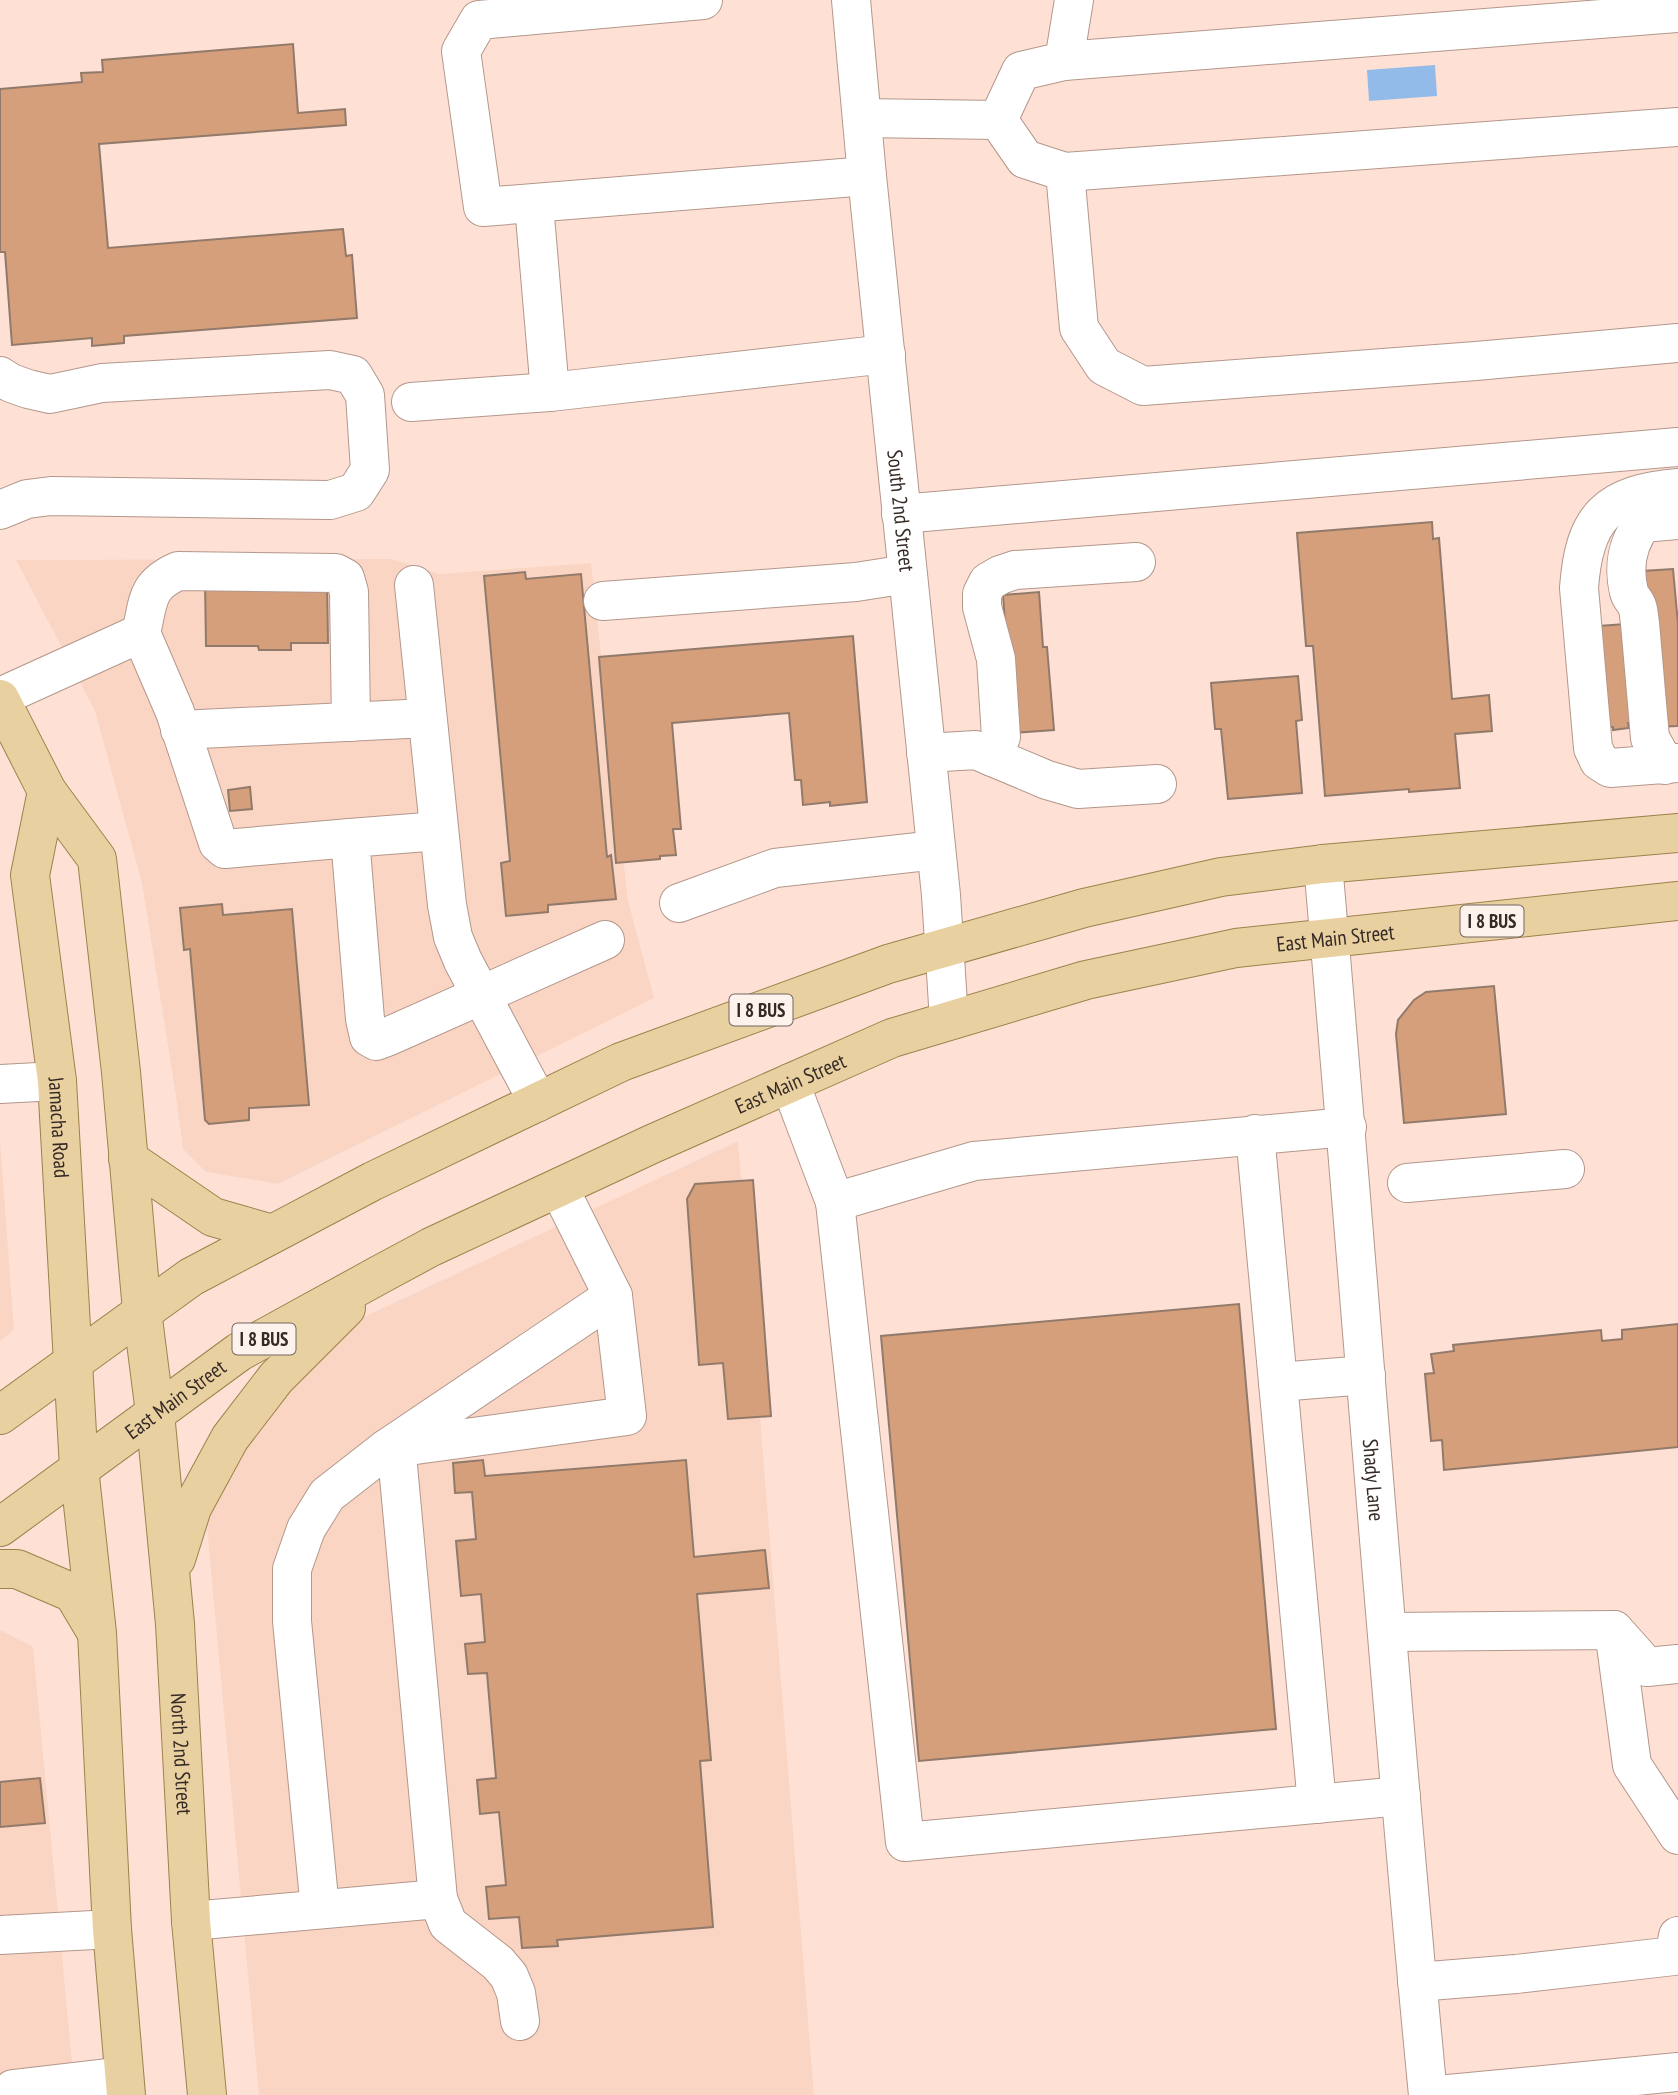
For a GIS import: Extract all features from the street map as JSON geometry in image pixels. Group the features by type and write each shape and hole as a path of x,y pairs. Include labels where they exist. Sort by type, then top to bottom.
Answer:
{"main road":[{"path":"0,698 47,790 97,859 121,1072 142,1311 155,1413"},
{"name":"Jamacha Road","path":"47,790 30,875 57,1081 79,1468"},
{"name":"I 8 BUS","path":"0,1415 191,1277 373,1181 621,1062 888,964 1084,908 1221,877 1324,864 1678,834"},
{"name":"East Main Street","path":"0,1527 239,1352 379,1275 431,1247 558,1188 892,1038 1086,980 1236,948 1678,901"},
{"path":"128,1159 212,1217 272,1234"},
{"path":"170,1579 192,1508 230,1438 275,1378 379,1275"},
{"name":"North 2nd Street","path":"155,1413 175,1624 191,1921 208,2095"},
{"path":"79,1468 97,1633 112,1929 125,2086"},
{"path":"0,1569 17,1569 72,1593 97,1633"}],"street":[{"path":"703,0 479,20 461,51 483,208 867,176"},
{"name":"South 2nd Street","path":"852,0 867,176 936,850 949,1020"},
{"path":"1064,61 1074,0"},
{"path":"998,120 1021,71 1064,61 1678,13"},
{"path":"862,118 998,120"},
{"path":"998,120 1026,159 1066,172 1678,127"},
{"path":"1066,172 1079,328 1104,366 1143,386 1678,343"},
{"path":"534,205 550,393"},
{"path":"411,402 550,393 886,354"},
{"path":"0,376 10,383 50,394 102,383 330,370 353,375 365,396 369,470 356,492 330,500 51,496 27,499 0,510"},
{"path":"901,514 1678,447"},
{"path":"1672,764 1610,768 1599,761 1593,748 1579,588 1581,563 1587,540 1598,519 1620,500 1647,491 1678,488"},
{"path":"1672,764 1650,738 1640,623 1637,607 1629,595 1626,569 1634,534 1643,523 1678,520"},
{"path":"992,757 1001,737 996,659 982,607 982,594 988,583 1015,570 1136,562"},
{"path":"351,722 349,592 345,578 336,573 178,571 162,578 151,591 141,633 180,730 212,831 218,843 225,849 439,831"},
{"path":"603,601 856,582 907,574"},
{"path":"414,585 439,831 453,937 538,1102"},
{"path":"0,698 141,633"},
{"path":"180,730 427,718"},
{"path":"926,753 976,750 1047,780 1078,789 1157,784"},
{"path":"350,838 365,1019 369,1037 376,1041 605,940"},
{"path":"679,903 775,868 936,850"},
{"name":"Shady Lane","path":"1324,864 1428,2095"},
{"path":"0,1084 57,1081"},
{"path":"790,1083 835,1202 905,1842 1401,1796"},
{"path":"835,1202 974,1161 1347,1127"},
{"path":"1255,1134 1317,1804"},
{"path":"1407,1183 1565,1169"},
{"path":"386,1449 627,1416 613,1297 558,1188"},
{"path":"320,1909 292,1621 292,1569 306,1529 327,1495 386,1449 613,1297"},
{"path":"1278,1382 1366,1375"},
{"path":"386,1449 398,1466 438,1899 448,1924 498,1963 509,1976 516,1993 520,2021"},
{"path":"1387,1632 1614,1630 1647,1667 1678,1664"},
{"path":"1614,1630 1632,1765 1678,1835"},
{"path":"191,1921 438,1899"},
{"path":"0,1961 15,1934 112,1929"},
{"path":"1417,1982 1674,1956 1678,1936"},
{"path":"1438,2095 1678,2073"},
{"path":"9,2091 125,2086"}],"shaded area":[{"path":"392,559 439,574 591,563 628,901 654,998 278,1184 206,1172 183,1149 142,883 95,711 16,560"},
{"path":"0,1140 14,1330 0,1341"},
{"path":"738,1141 814,2095 259,2095 201,1461 290,1352"},
{"path":"0,1630 33,1647 75,2095 0,2095"}],"water":[{"path":"1435,65 1437,96 1369,101 1367,70"}],"building":[{"path":"293,44 298,113 345,109 346,125 99,144 108,248 343,229 346,256 352,255 357,318 124,336 124,343 92,346 92,338 12,345 5,252 0,252 0,89 82,82 81,73 103,72 102,60"},
{"path":"1432,522 1433,539 1439,538 1452,699 1489,695 1492,731 1455,734 1460,788 1325,796 1313,646 1306,646 1297,533"},
{"path":"1673,569 1678,624 1678,726 1656,727 1642,571"},
{"path":"525,572 526,579 581,574 607,857 611,855 616,899 548,905 548,912 506,916 501,863 510,861 484,576"},
{"path":"327,580 328,643 291,643 291,650 259,650 258,646 206,646 205,581"},
{"path":"1039,592 1054,730 1013,733 1003,595"},
{"path":"1625,624 1633,723 1628,723 1629,728 1613,730 1613,727 1599,727 1599,626"},
{"path":"853,636 867,802 830,806 830,802 803,805 801,780 795,780 789,713 672,723 681,829 673,829 676,855 616,863 599,657"},
{"path":"1298,676 1302,720 1296,721 1302,793 1228,799 1221,729 1215,729 1211,683"},
{"path":"250,787 252,809 230,811 228,790"},
{"path":"222,904 223,915 292,909 309,1105 249,1108 249,1120 209,1124 205,1120 190,949 184,950 180,908"},
{"path":"1494,986 1506,1114 1404,1123 1396,1034 1398,1020 1414,1000 1426,992"},
{"path":"753,1180 771,1416 728,1419 723,1363 699,1365 687,1199 695,1184"},
{"path":"1239,1304 1276,1729 919,1761 881,1336"},
{"path":"1678,1324 1678,1447 1444,1470 1442,1440 1431,1441 1425,1374 1434,1373 1431,1354 1454,1351 1453,1345 1601,1330 1602,1341 1622,1339 1622,1330"},
{"path":"483,1460 485,1476 686,1460 694,1557 765,1550 769,1588 697,1594 711,1760 700,1761 713,1927 557,1940 558,1946 522,1948 519,1917 489,1919 486,1887 506,1885 499,1812 480,1814 477,1780 496,1778 487,1673 468,1674 465,1644 485,1642 481,1594 461,1596 456,1541 476,1539 472,1492 455,1493 453,1463"},
{"path":"40,1778 45,1823 0,1827 0,1782"}]}
